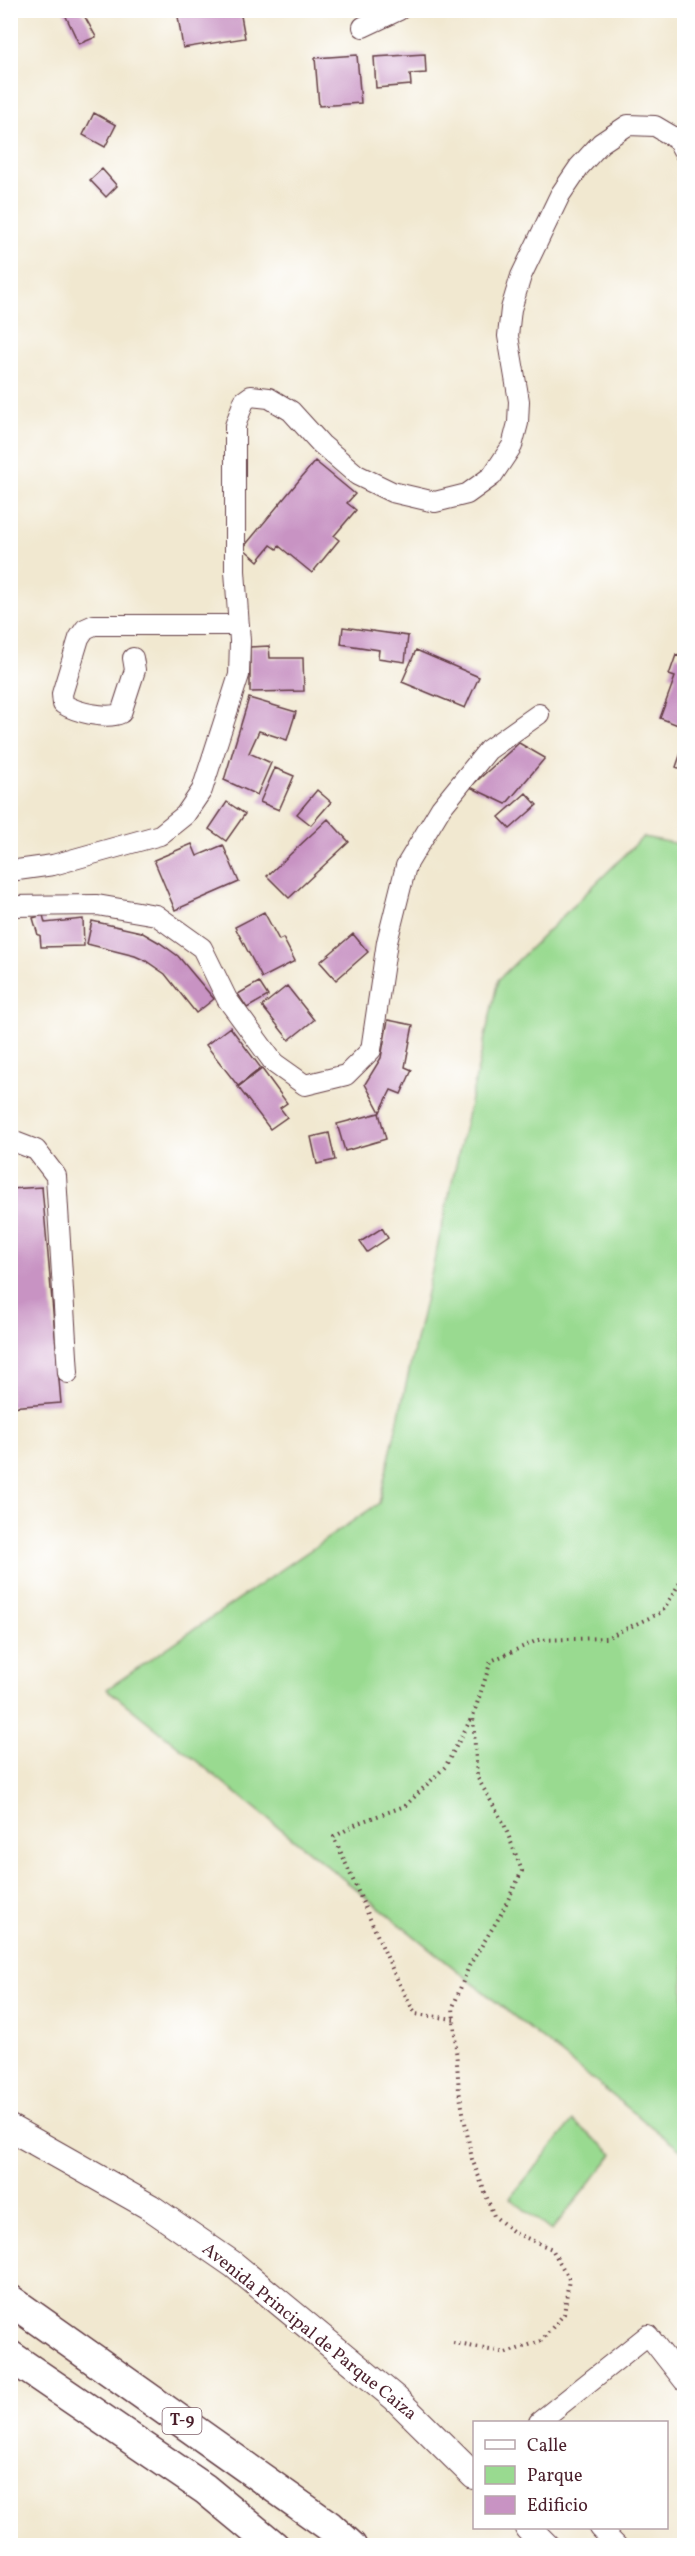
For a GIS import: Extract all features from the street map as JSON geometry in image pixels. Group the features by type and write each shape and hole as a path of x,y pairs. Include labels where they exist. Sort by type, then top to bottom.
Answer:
{"highway":[{"name":"T-9","path":"10,2300 329,2526 351,2546"},
{"name":"T-9","path":"10,2356 205,2489 274,2546"},
{"path":"329,2526 356,2546"}],"main road":[{"name":"Avenida Principal de Parque Caiza","path":"10,2128 150,2206 234,2265 395,2398 473,2474"},
{"path":"529,2529 546,2546"}],"street":[{"path":"363,27 399,10"},
{"path":"10,871 53,865 160,836 185,815 202,789 238,675 239,625 235,571 236,426 244,401 251,396 269,398 291,411 321,444 357,476 392,492 435,502 467,494 492,476 512,446 518,423 519,401 508,336 511,309 520,276 560,195 579,167 601,143 628,125 655,126 677,140 684,152"},
{"path":"133,658 135,670 121,713 114,717 71,709 63,704 62,694 79,638 85,629 94,625 239,625"},
{"path":"11,907 97,905 156,915 202,948 227,999 274,1063 305,1084 346,1075 371,1050 387,942 406,866 441,808 488,750 539,714"},
{"path":"10,1140 36,1150 56,1176 68,1373"},
{"path":"540,2421 648,2335 684,2381"},
{"path":"599,2529 617,2546"}],"path":[{"path":"454,2019 415,2014 394,1973 334,1837 358,1823 405,1806 445,1767 473,1716 491,1661 538,1640 606,1638 662,1612 684,1576"},
{"path":"453,2343 506,2353 541,2342 564,2314 569,2279 552,2249 515,2233 494,2216 472,2159 459,2091 453,2007 469,1966 500,1916 522,1871 504,1824 477,1777 473,1716"}],"green space":[{"path":"643,837 684,845 684,2153 107,1689 379,1503 498,980"},
{"path":"573,2121 613,2154 551,2231 510,2198"}],"building":[{"path":"63,10 81,10 96,37 79,44"},
{"path":"177,10 240,10 245,38 183,48"},
{"path":"425,54 426,73 410,74 411,85 376,88 374,57"},
{"path":"357,55 361,103 319,106 315,58"},
{"path":"94,113 116,125 105,147 83,135"},
{"path":"102,169 117,186 106,197 90,180"},
{"path":"315,461 355,494 347,503 356,510 334,536 339,540 312,573 279,546 277,549 271,545 258,561 243,548"},
{"path":"343,627 408,636 405,662 378,658 379,650 341,644"},
{"path":"269,646 270,658 303,658 304,691 250,692 250,647"},
{"path":"416,650 479,677 465,708 402,682"},
{"path":"676,655 684,658 683,727 660,718 675,677 669,675"},
{"path":"249,698 296,712 287,740 259,731 249,753 271,763 257,795 224,780"},
{"path":"519,743 545,758 506,804 470,787"},
{"path":"684,744 684,770 676,767"},
{"path":"275,768 294,776 279,810 260,802"},
{"path":"317,790 331,802 311,825 297,814"},
{"path":"526,793 537,805 510,829 499,817"},
{"path":"227,802 245,814 226,841 209,829"},
{"path":"328,819 349,842 289,898 267,876"},
{"path":"192,844 197,856 223,845 239,882 175,910 154,860"},
{"path":"264,912 279,940 283,938 295,961 262,978 235,927"},
{"path":"43,915 45,923 83,919 84,946 41,947 40,935 38,935 33,918"},
{"path":"92,921 141,932 160,943 178,956 214,999 196,1013 165,974 146,961 87,944"},
{"path":"353,934 368,952 336,980 320,962"},
{"path":"259,982 268,996 247,1008 238,994"},
{"path":"287,986 314,1020 289,1040 262,1006"},
{"path":"388,1020 413,1025 405,1067 412,1070 401,1094 391,1090 380,1112 365,1084 381,1058"},
{"path":"230,1027 261,1068 238,1086 206,1045"},
{"path":"262,1069 287,1103 280,1108 287,1117 270,1129 238,1087"},
{"path":"379,1113 386,1139 345,1151 337,1124"},
{"path":"329,1133 335,1160 317,1164 311,1137"},
{"path":"42,1187 61,1403 10,1407 10,1189"},
{"path":"382,1228 388,1238 367,1252 360,1242"}]}
